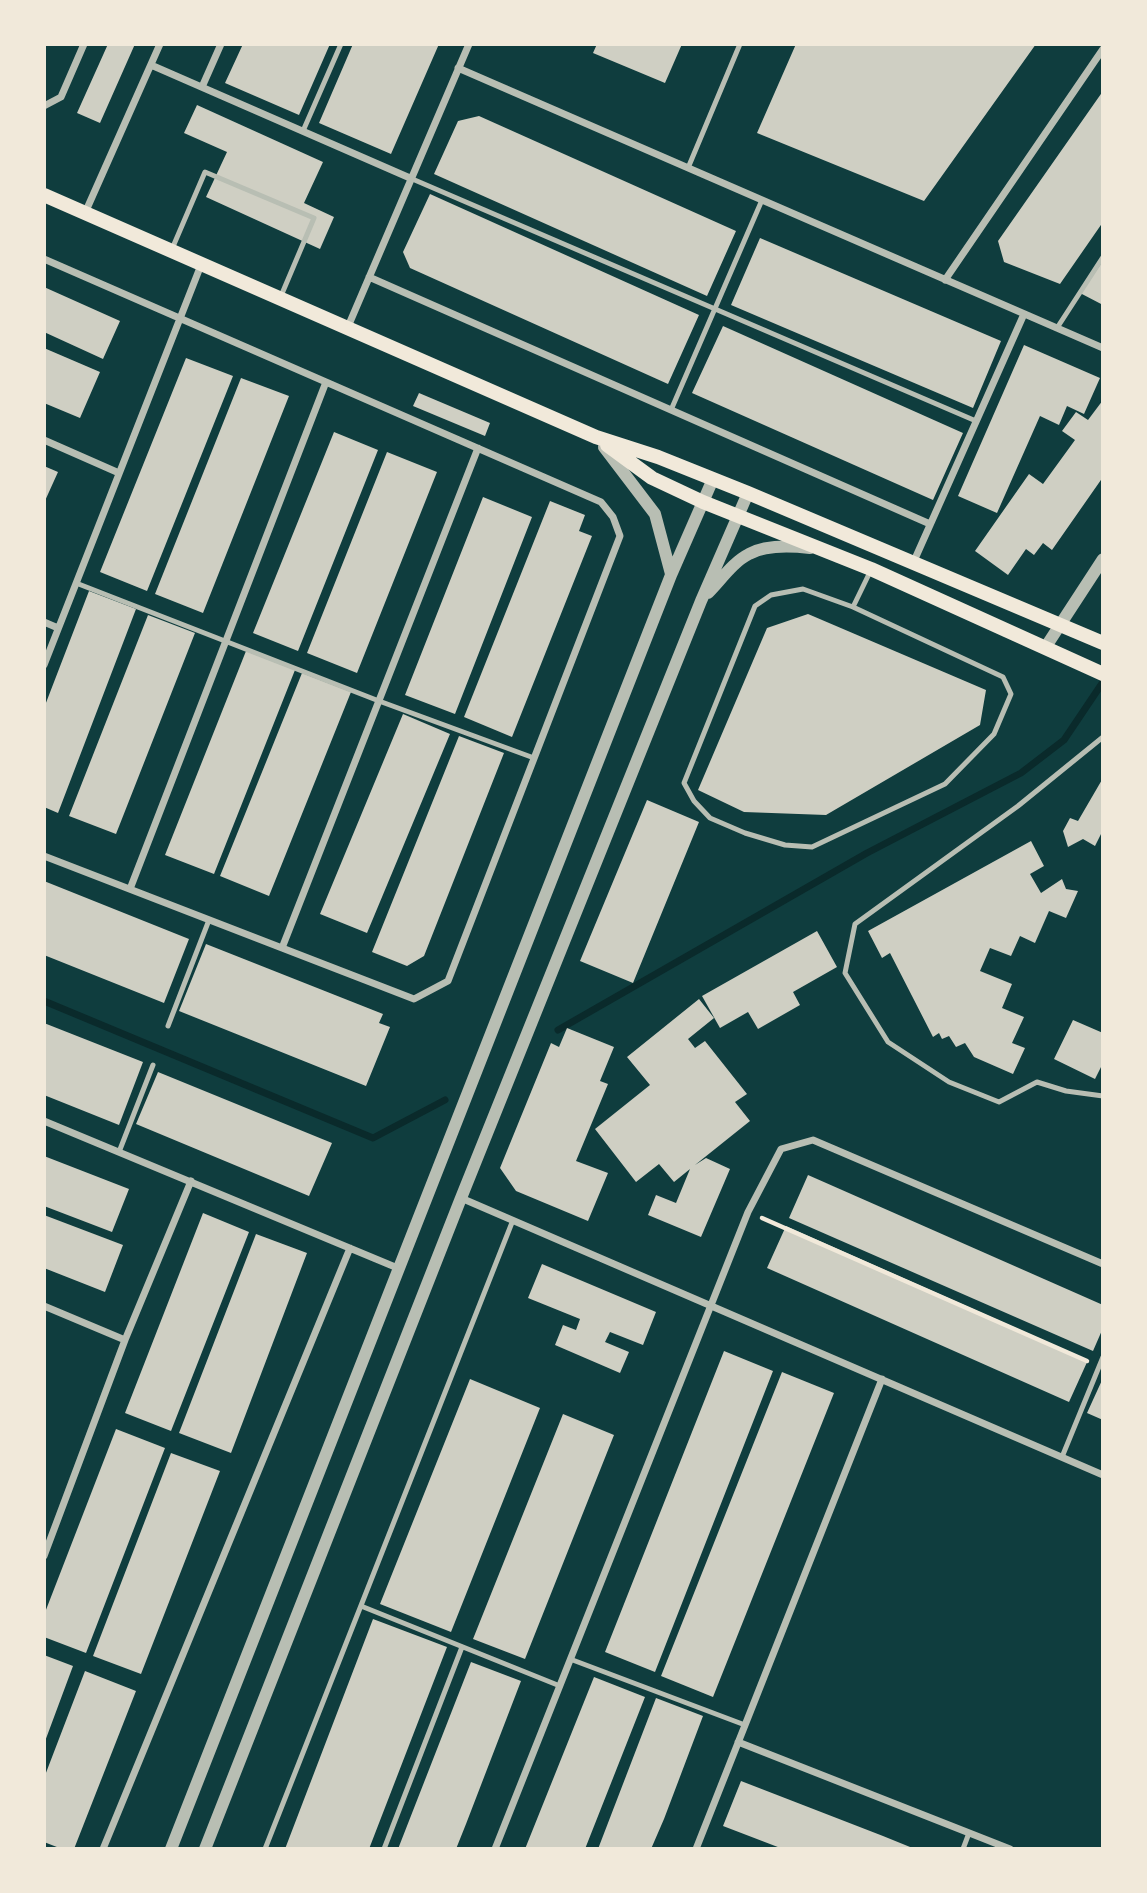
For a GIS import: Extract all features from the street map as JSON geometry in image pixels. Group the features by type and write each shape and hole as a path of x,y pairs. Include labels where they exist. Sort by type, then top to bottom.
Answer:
{"main road":[{"path":"44,195 596,437 658,457 748,493 1103,643"},
{"path":"596,437 652,478 702,502 871,569 1103,674"}],"street":[{"path":"44,106 61,97 84,44"},
{"path":"85,214 160,44"},
{"path":"202,87 221,44"},
{"path":"347,329 469,44"},
{"path":"945,280 1103,48"},
{"path":"151,65 411,178"},
{"path":"458,68 1103,348"},
{"path":"44,259 601,502 613,517 620,536 448,981 414,999 44,856"},
{"path":"44,665 201,265"},
{"path":"369,277 930,524"},
{"path":"914,561 1024,314"},
{"path":"130,889 326,382"},
{"path":"596,437 655,514 671,575"},
{"path":"44,440 119,473"},
{"path":"282,948 478,448"},
{"path":"172,1849 671,575 713,479"},
{"path":"205,1849 461,1198 701,601 748,493"},
{"path":"701,601 750,553 793,546 821,549"},
{"path":"1045,649 1103,559"},
{"path":"44,622 58,628"},
{"path":"44,1121 401,1269"},
{"path":"495,1849 748,1212 781,1149 813,1140 1103,1264"},
{"path":"44,1556 125,1340 191,1181"},
{"path":"461,1198 1103,1475"},
{"path":"103,1849 350,1248"},
{"path":"44,1306 125,1340"},
{"path":"696,1849 882,1380"},
{"path":"738,1742 1010,1849"}],"lane":[{"path":"303,131 341,44"},
{"path":"688,168 740,44"},
{"path":"171,252 205,172 314,218 280,299"},
{"path":"411,178 976,421"},
{"path":"671,410 762,200"},
{"path":"1057,328 1103,257"},
{"path":"853,607 871,569"},
{"path":"76,583 225,643 534,758"},
{"path":"803,589 853,607 1003,677 1011,694 994,734 945,784 812,847 785,845 710,818 694,801 684,783 755,606 771,595 803,589"},
{"path":"1103,737 1018,806 855,924 845,974 888,1042 949,1082 999,1102 1037,1082 1066,1091 1103,1096"},
{"path":"168,1026 209,920"},
{"path":"120,1152 153,1065"},
{"path":"265,1849 513,1220"},
{"path":"1062,1457 1103,1357"},
{"path":"361,1606 560,1686"},
{"path":"384,1849 462,1647"},
{"path":"570,1659 745,1725"},
{"path":"963,1849 969,1833"}],"path":[{"path":"748,1212 1100,1366"}],"building":[{"path":"108,44 135,44 100,123 77,113"},
{"path":"243,44 330,44 299,115 225,83"},
{"path":"353,44 439,44 391,154 319,123"},
{"path":"597,44 682,44 665,83 593,53"},
{"path":"796,44 1036,44 924,201 757,133"},
{"path":"1103,91 1103,222 1060,284 1004,262 998,241"},
{"path":"197,105 323,162 304,203 334,217 320,249 206,197 227,152 184,133"},
{"path":"479,116 736,231 707,296 434,174 458,121"},
{"path":"430,194 699,315 668,384 410,268 403,252"},
{"path":"760,238 1001,341 973,408 731,305"},
{"path":"1103,261 1103,305 1080,293"},
{"path":"44,287 120,321 103,359 44,332"},
{"path":"723,326 963,433 933,500 692,393"},
{"path":"1024,345 1100,378 1084,414 1067,406 1059,425 1040,416 997,513 958,496"},
{"path":"44,348 100,372 80,418 44,403"},
{"path":"186,358 233,376 147,591 100,572"},
{"path":"241,378 289,396 203,613 155,594"},
{"path":"419,393 490,423 485,436 413,406"},
{"path":"1103,400 1103,477 1052,550 1043,543 1034,555 1026,549 1008,575 975,551 1029,474 1043,484 1075,440 1062,431 1076,412 1088,420"},
{"path":"334,432 378,450 298,651 253,633"},
{"path":"387,452 437,472 357,673 307,653"},
{"path":"44,466 58,472 44,503"},
{"path":"483,497 532,517 455,714 405,695"},
{"path":"550,501 585,515 579,531 592,536 512,737 464,717"},
{"path":"89,591 136,609 58,813 44,807 44,708"},
{"path":"808,614 986,690 980,725 826,815 744,812 698,790 767,628"},
{"path":"148,615 195,633 116,834 69,816"},
{"path":"246,651 295,670 214,874 165,855"},
{"path":"302,673 351,692 269,896 220,876"},
{"path":"403,714 450,734 367,933 320,914"},
{"path":"459,736 504,753 424,956 407,966 372,952"},
{"path":"1103,778 1103,830 1095,846 1083,839 1068,847 1063,831 1070,818 1078,821"},
{"path":"647,800 699,822 633,983 580,961"},
{"path":"1031,841 1044,866 1030,874 1041,893 1062,879 1066,889 1078,891 1066,918 1049,911 1035,943 1020,936 1011,956 990,948 980,971 1012,984 1002,1008 1024,1017 1012,1043 1025,1048 1013,1074 974,1057 965,1043 956,1047 949,1036 942,1039 939,1033 933,1037 890,953 882,958 868,931"},
{"path":"44,881 189,939 164,1003 44,955"},
{"path":"817,931 837,967 793,992 800,1005 758,1029 748,1012 720,1028 702,996"},
{"path":"206,944 383,1014 379,1023 390,1027 366,1086 179,1011"},
{"path":"699,999 714,1018 688,1039 695,1048 705,1041 747,1094 735,1102 750,1121 695,1165 706,1158 730,1169 701,1237 648,1215 656,1195 676,1203 690,1169 674,1182 659,1164 636,1182 595,1129 650,1085 627,1057"},
{"path":"1073,1020 1103,1033 1103,1063 1095,1079 1054,1059"},
{"path":"44,1023 143,1062 119,1125 44,1095"},
{"path":"567,1028 614,1047 600,1081 608,1084 576,1161 608,1173 588,1221 516,1191 500,1168 551,1043 559,1047"},
{"path":"158,1072 332,1143 309,1196 136,1124"},
{"path":"44,1156 129,1189 112,1232 44,1206"},
{"path":"808,1175 1103,1305 1103,1328 1093,1351 789,1218"},
{"path":"203,1213 249,1232 171,1431 125,1413"},
{"path":"44,1215 123,1245 105,1292 44,1268"},
{"path":"786,1226 1088,1360 1069,1402 767,1268"},
{"path":"256,1234 307,1253 231,1453 179,1433"},
{"path":"542,1264 656,1312 643,1345 610,1332 605,1342 629,1352 620,1373 555,1345 563,1325 576,1330 580,1319 528,1298"},
{"path":"724,1351 773,1371 655,1672 605,1652"},
{"path":"782,1372 834,1393 713,1697 661,1676"},
{"path":"1103,1378 1103,1420 1087,1413"},
{"path":"470,1379 540,1408 451,1632 380,1604"},
{"path":"563,1414 614,1435 525,1659 473,1639"},
{"path":"116,1429 165,1448 86,1653 44,1637 44,1615"},
{"path":"171,1453 220,1471 141,1674 93,1656"},
{"path":"373,1619 447,1647 369,1849 285,1849"},
{"path":"44,1655 73,1666 44,1744"},
{"path":"471,1662 521,1681 466,1824 456,1849 398,1849"},
{"path":"85,1671 136,1691 74,1849 62,1849 44,1842 44,1778"},
{"path":"594,1677 645,1697 585,1849 525,1849"},
{"path":"656,1698 703,1716 664,1819 651,1849 598,1849"},
{"path":"741,1781 915,1849 783,1849 723,1826"}],"waterway":[{"path":"558,1030 867,853 1021,773 1064,740 1103,682"},
{"path":"44,1001 373,1138 445,1100"}]}
